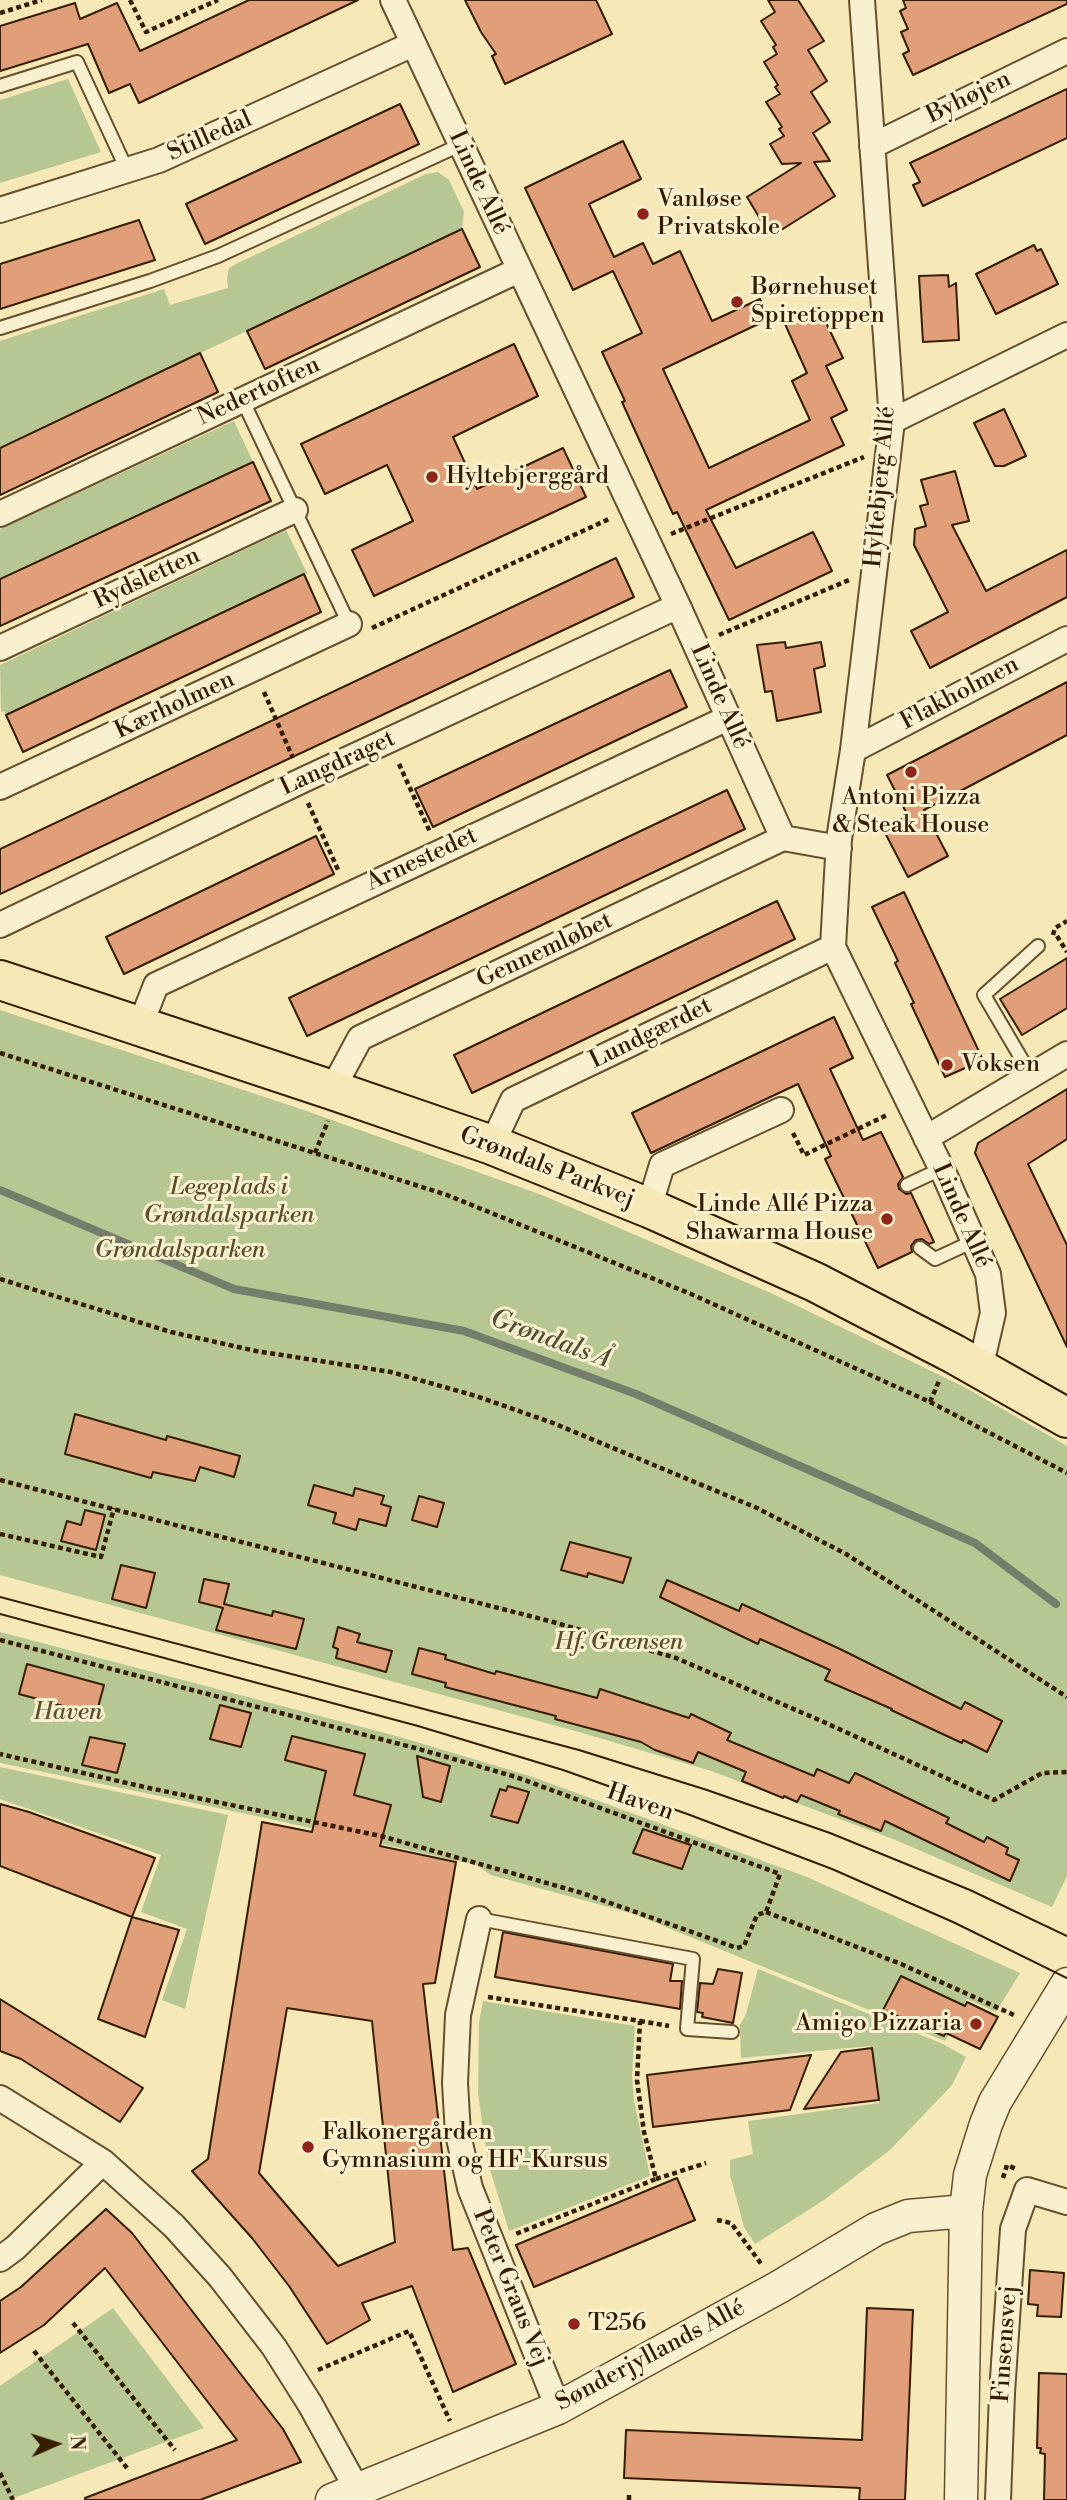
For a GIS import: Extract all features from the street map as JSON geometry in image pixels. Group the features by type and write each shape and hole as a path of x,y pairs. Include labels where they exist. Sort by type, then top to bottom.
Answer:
{"main road":[{"name":"Grøndals Parkvej","path":"0,980 492,1145 649,1208 815,1282 1067,1418"}],"street":[{"name":"Linde Allé","path":"393,0 678,606 783,838"},
{"name":"Hyltebjerg Allé","path":"839,848 892,421 862,0"},
{"name":"Stilledal","path":"0,210 159,160 413,44"},
{"name":"Byhøjen","path":"872,146 1067,51"},
{"name":"Nedertoften","path":"0,514 519,270"},
{"path":"892,421 1067,335"},
{"name":"Rydsletten","path":"0,648 295,510"},
{"name":"Langdraget","path":"0,925 388,740 678,606"},
{"name":"Kærholmen","path":"1,785 349,624"},
{"name":"Flakholmen","path":"853,750 1067,639"},
{"name":"Arnestedet","path":"139,1026 156,985 728,718"},
{"path":"783,838 839,848"},
{"name":"Gennemløbet","path":"332,1090 360,1038 783,838"},
{"name":"Linde Allé","path":"839,848 833,947 941,1169 988,1275 993,1313 980,1369"},
{"name":"Lundgærdet","path":"492,1145 513,1100 833,947"},
{"path":"926,1138 1066,1056"},
{"path":"649,1208 662,1165 781,1110"},
{"name":"Peter Graus Vej","path":"479,1919 458,2015 455,2083 458,2134 470,2188 558,2407"},
{"name":"Finsensvej","path":"961,2500 966,2211 970,2175 976,2151 996,2102 1067,1984"},
{"path":"0,2098 103,2162 174,2225 211,2267 274,2347 295,2380 351,2497"},
{"path":"0,2259 15,2248 103,2162"},
{"name":"Finsensvej","path":"998,2500 1013,2229 1027,2190 1067,2202"},
{"name":"Finsensvej","path":"942,2500 950,2284 966,2211"},
{"name":"Sønderjyllands Allé","path":"351,2497 558,2407 779,2287 876,2229 908,2216 966,2211"}],"lane":[{"path":"0,86 77,62 127,170"},
{"path":"0,328 150,281 218,256 460,145"},
{"path":"242,399 349,624"},
{"path":"1031,1075 984,995 1038,946"},
{"path":"907,1185 941,1169"},
{"path":"920,1248 935,1259 974,1241"},
{"path":"479,1919 693,1959 687,2029 732,2032"}],"path":[{"path":"0,13 42,0"},
{"path":"130,0 146,32 218,0"},
{"path":"647,544 889,447"},
{"path":"349,624 360,634 632,508"},
{"path":"695,645 874,570"},
{"path":"254,669 349,895"},
{"path":"388,740 439,852"},
{"path":"1055,933 1067,952"},
{"path":"0,1053 472,1205 691,1294 930,1402 1067,1473"},
{"path":"781,1110 804,1155 910,1104"},
{"path":"0,1279 171,1332 256,1351 391,1372 476,1396 553,1423 757,1508 846,1554 1067,1696"},
{"path":"0,1480 553,1622 676,1658 994,1800 1042,1773 1067,1772"},
{"path":"0,1534 101,1558 114,1508"},
{"name":"Haven","path":"0,1640 419,1749 516,1777 780,1874 766,1912 757,1915 744,1946 737,1948 582,1893 407,1843 0,1754"},
{"path":"766,1912 937,1979 1003,2010"},
{"path":"463,1993 687,2029"},
{"path":"640,2021 637,2080 644,2132 656,2179"},
{"path":"492,2244 656,2179 706,2163"},
{"path":"1002,2180 1007,2165"},
{"path":"717,2220 731,2223 753,2254"},
{"path":"73,2323 175,2450"},
{"path":"295,2380 409,2331 462,2447"},
{"path":"34,2351 127,2468"},
{"path":"0,2473 13,2500"},
{"path":"629,2493 629,2500"}],"green space":[{"path":"68,79 101,152 0,183 0,100"},
{"path":"438,172 449,180 464,212 462,229 0,448 0,341 164,289 170,305 228,288 229,268 238,263 426,174"},
{"path":"234,421 253,462 0,579 0,529"},
{"path":"286,530 307,573 6,715 4,711 1,712 0,665"},
{"name":"Grøndalsparken","path":"0,1010 301,1109 542,1195 771,1293 966,1388 1067,1446 1067,1876 1052,1907 893,1839 711,1771 579,1732 0,1575"},
{"name":"Haven","path":"0,1632 400,1737 530,1776 807,1877 1020,1973 996,2012 967,1999 945,2041 634,1914 491,1875 476,1865 0,1763"},
{"path":"0,1767 228,1815 185,2009 162,2000 187,1929 141,1912 161,1855 0,1799"},
{"path":"758,1969 943,2044 966,2057 952,2085 890,2150 824,2200 755,2244 744,2227 730,2175 730,2160 753,2154 748,2121 879,2103 871,2046 741,2058 740,2025 746,2014"},
{"path":"483,2001 635,2026 632,2076 634,2101 650,2176 509,2231 488,2163 478,2093 479,2023"},
{"path":"113,2308 204,2428 8,2500 0,2500 0,2386"}],"building":[{"path":"249,0 358,0 139,103 130,84 109,93 88,44 0,71 0,26 75,3 80,19 117,3 140,51"},
{"path":"465,0 596,0 612,34 505,84 492,56 496,54"},
{"path":"768,0 798,0 824,41 808,50 827,81 811,92 830,122 813,133 830,161 814,162 835,196 778,232 776,228 768,232 747,197 801,163 782,164 770,144 784,136 779,129 782,127 766,102 780,94 775,87 778,85 764,62 777,54 773,47 776,45 761,21 775,12"},
{"path":"903,0 1067,0 1067,4 913,75 903,54 909,51 901,32 908,29 900,11 906,8"},
{"path":"1067,89 1067,138 923,206 913,185 920,182 910,163"},
{"path":"400,104 419,144 205,244 186,204"},
{"path":"623,141 641,179 589,204 614,257 643,243 653,264 680,251 712,321 760,299 769,319 663,369 709,468 810,420 792,381 807,373 785,324 819,308 843,358 826,366 847,410 831,418 844,445 706,510 736,568 813,532 832,571 729,620 677,512 673,514 602,352 642,333 613,271 573,290 525,188"},
{"path":"139,220 155,260 0,309 0,264"},
{"path":"462,229 480,267 265,369 247,331"},
{"path":"1034,245 1037,251 1041,249 1058,284 996,314 976,274"},
{"path":"948,275 949,287 956,283 959,340 923,342 919,276"},
{"name":"Hyltebjerggård","path":"514,344 538,396 453,437 477,489 563,448 586,497 374,596 352,550 413,521 387,465 325,494 301,444"},
{"path":"200,353 218,392 0,495 0,448"},
{"path":"1004,409 1026,456 1004,466 995,466 974,423"},
{"path":"253,462 271,501 0,626 0,579"},
{"path":"955,471 969,521 952,525 986,591 1067,550 1067,597 930,668 911,631 948,612 914,545 915,529 926,526 920,506 928,504 921,480"},
{"path":"616,558 634,597 0,894 0,849"},
{"path":"304,574 321,612 23,752 6,715"},
{"path":"785,642 786,648 821,642 825,666 814,669 821,712 777,721 772,691 765,692 757,645"},
{"path":"670,670 687,707 433,827 415,789"},
{"path":"1067,682 1067,735 924,810 948,856 908,877 883,829 908,816 887,775"},
{"path":"727,790 745,829 307,1036 289,998"},
{"path":"316,836 334,874 124,974 106,937"},
{"path":"904,892 983,1060 945,1077 911,1004 914,1003 895,963 898,961 872,907"},
{"path":"777,901 795,939 472,1093 454,1055"},
{"path":"1067,958 1067,1008 1022,1035 1000,999"},
{"path":"834,1017 853,1058 830,1069 863,1140 881,1132 903,1177 898,1184 899,1189 906,1194 911,1193 934,1242 929,1244 922,1239 916,1240 911,1246 912,1252 878,1268 825,1159 831,1156 798,1084 651,1153 632,1113"},
{"path":"1067,1089 1067,1139 1028,1164 1067,1245 1067,1347 975,1153 978,1143"},
{"path":"75,1414 166,1440 167,1436 240,1456 234,1477 200,1467 195,1481 153,1472 151,1478 65,1454"},
{"path":"314,1485 353,1496 355,1488 384,1496 381,1504 391,1507 386,1526 359,1519 356,1530 333,1523 336,1513 308,1505"},
{"path":"419,1496 444,1503 437,1527 412,1520"},
{"path":"85,1510 105,1515 96,1550 61,1541 67,1521 81,1525"},
{"path":"570,1542 631,1558 623,1583 588,1573 587,1577 561,1570"},
{"path":"121,1565 155,1573 146,1608 112,1599"},
{"path":"204,1579 229,1584 224,1604 272,1616 273,1611 304,1619 296,1649 216,1630 223,1608 199,1602"},
{"path":"667,1580 739,1611 742,1604 961,1709 965,1702 1002,1721 987,1752 963,1740 962,1743 825,1680 830,1670 760,1639 758,1644 660,1597"},
{"path":"338,1627 360,1634 357,1642 392,1651 386,1672 336,1658 338,1649 333,1647"},
{"path":"419,1648 446,1655 445,1659 495,1674 496,1671 597,1698 600,1689 689,1718 691,1714 731,1733 727,1740 814,1776 817,1769 849,1783 855,1773 949,1818 946,1823 984,1842 987,1837 1008,1848 1006,1854 1019,1860 1010,1881 885,1821 881,1831 838,1814 840,1811 801,1795 797,1802 784,1796 783,1798 742,1781 746,1772 698,1752 693,1763 655,1750 641,1742 445,1687 446,1683 412,1674"},
{"path":"27,1664 104,1685 96,1715 19,1694"},
{"path":"220,1705 251,1713 241,1747 210,1739"},
{"path":"292,1736 365,1754 354,1795 391,1805 380,1846 456,1862 435,1983 423,1984 453,2250 468,2248 516,2364 453,2392 412,2286 362,2303 370,2320 327,2344 289,2286 252,2238 192,2171 208,2159 262,1822 312,1832 326,1771 285,1760","holes":["287,2008 372,2021 395,2242 338,2266 259,2173"]},
{"path":"90,1737 125,1744 117,1773 82,1765"},
{"path":"417,1756 450,1766 441,1802 423,1797"},
{"path":"508,1786 529,1792 518,1823 491,1816 500,1789 506,1791"},
{"path":"0,1804 155,1858 132,1917 0,1866"},
{"path":"643,1829 691,1845 682,1869 633,1853"},
{"path":"132,1917 179,1930 145,2037 98,2019"},
{"path":"503,1932 673,1964 670,1981 682,1981 680,2009 495,1977"},
{"path":"718,1969 742,1973 733,2023 702,2017 703,2013 697,2012 700,1983 713,1984"},
{"path":"901,1976 965,2006 967,2002 998,2017 980,2049 946,2033 944,2036 883,2010"},
{"path":"0,1999 143,2088 120,2122 21,2059 0,2051"},
{"path":"872,2048 879,2100 804,2109 841,2052"},
{"path":"811,2055 790,2110 653,2127 647,2075"},
{"path":"677,2178 695,2220 534,2287 516,2245"},
{"path":"106,2209 132,2233 283,2429 301,2462 200,2500 85,2500 237,2440 105,2268 44,2325 0,2353 0,2301 21,2287"},
{"path":"1030,2270 1064,2273 1061,2317 1037,2316 1038,2305 1028,2304"},
{"path":"867,2308 913,2310 905,2500 859,2500 860,2488 624,2478 626,2430 862,2440"},
{"path":"1039,2373 1067,2374 1067,2500 1044,2500 1045,2454 1040,2453 1041,2448 1037,2448"}],"waterway":[{"name":"Grøndals Å","path":"0,1190 234,1289 464,1331 636,1394 975,1543 1056,1604"}],"tram line":[{"path":"0,1597 579,1750 707,1790 830,1833 970,1890 1067,1936"},
{"path":"0,1614 418,1726 563,1770 832,1869 953,1922 1067,1978"}],"place":[{"name":"Vanløse Privatskole","path":"643,214"},
{"name":"Børnehuset Spiretoppen","path":"737,302"},
{"name":"Hyltebjerggård","path":"432,477"},
{"name":"Antoni Pizza & Steak House","path":"911,772"},
{"name":"Voksen","path":"947,1065"},
{"name":"Linde Allé Pizza Shawarma House","path":"887,1219"},
{"name":"Amigo Pizzaria","path":"976,2024"},
{"name":"Falkonergården Gymnasium og HF-Kursus","path":"308,2147"},
{"name":"T256","path":"574,2324"}],"park label":[{"name":"Legeplads i Grøndalsparken","path":"229,1202"},
{"name":"Hf. Grænsen","path":"619,1643"}]}
